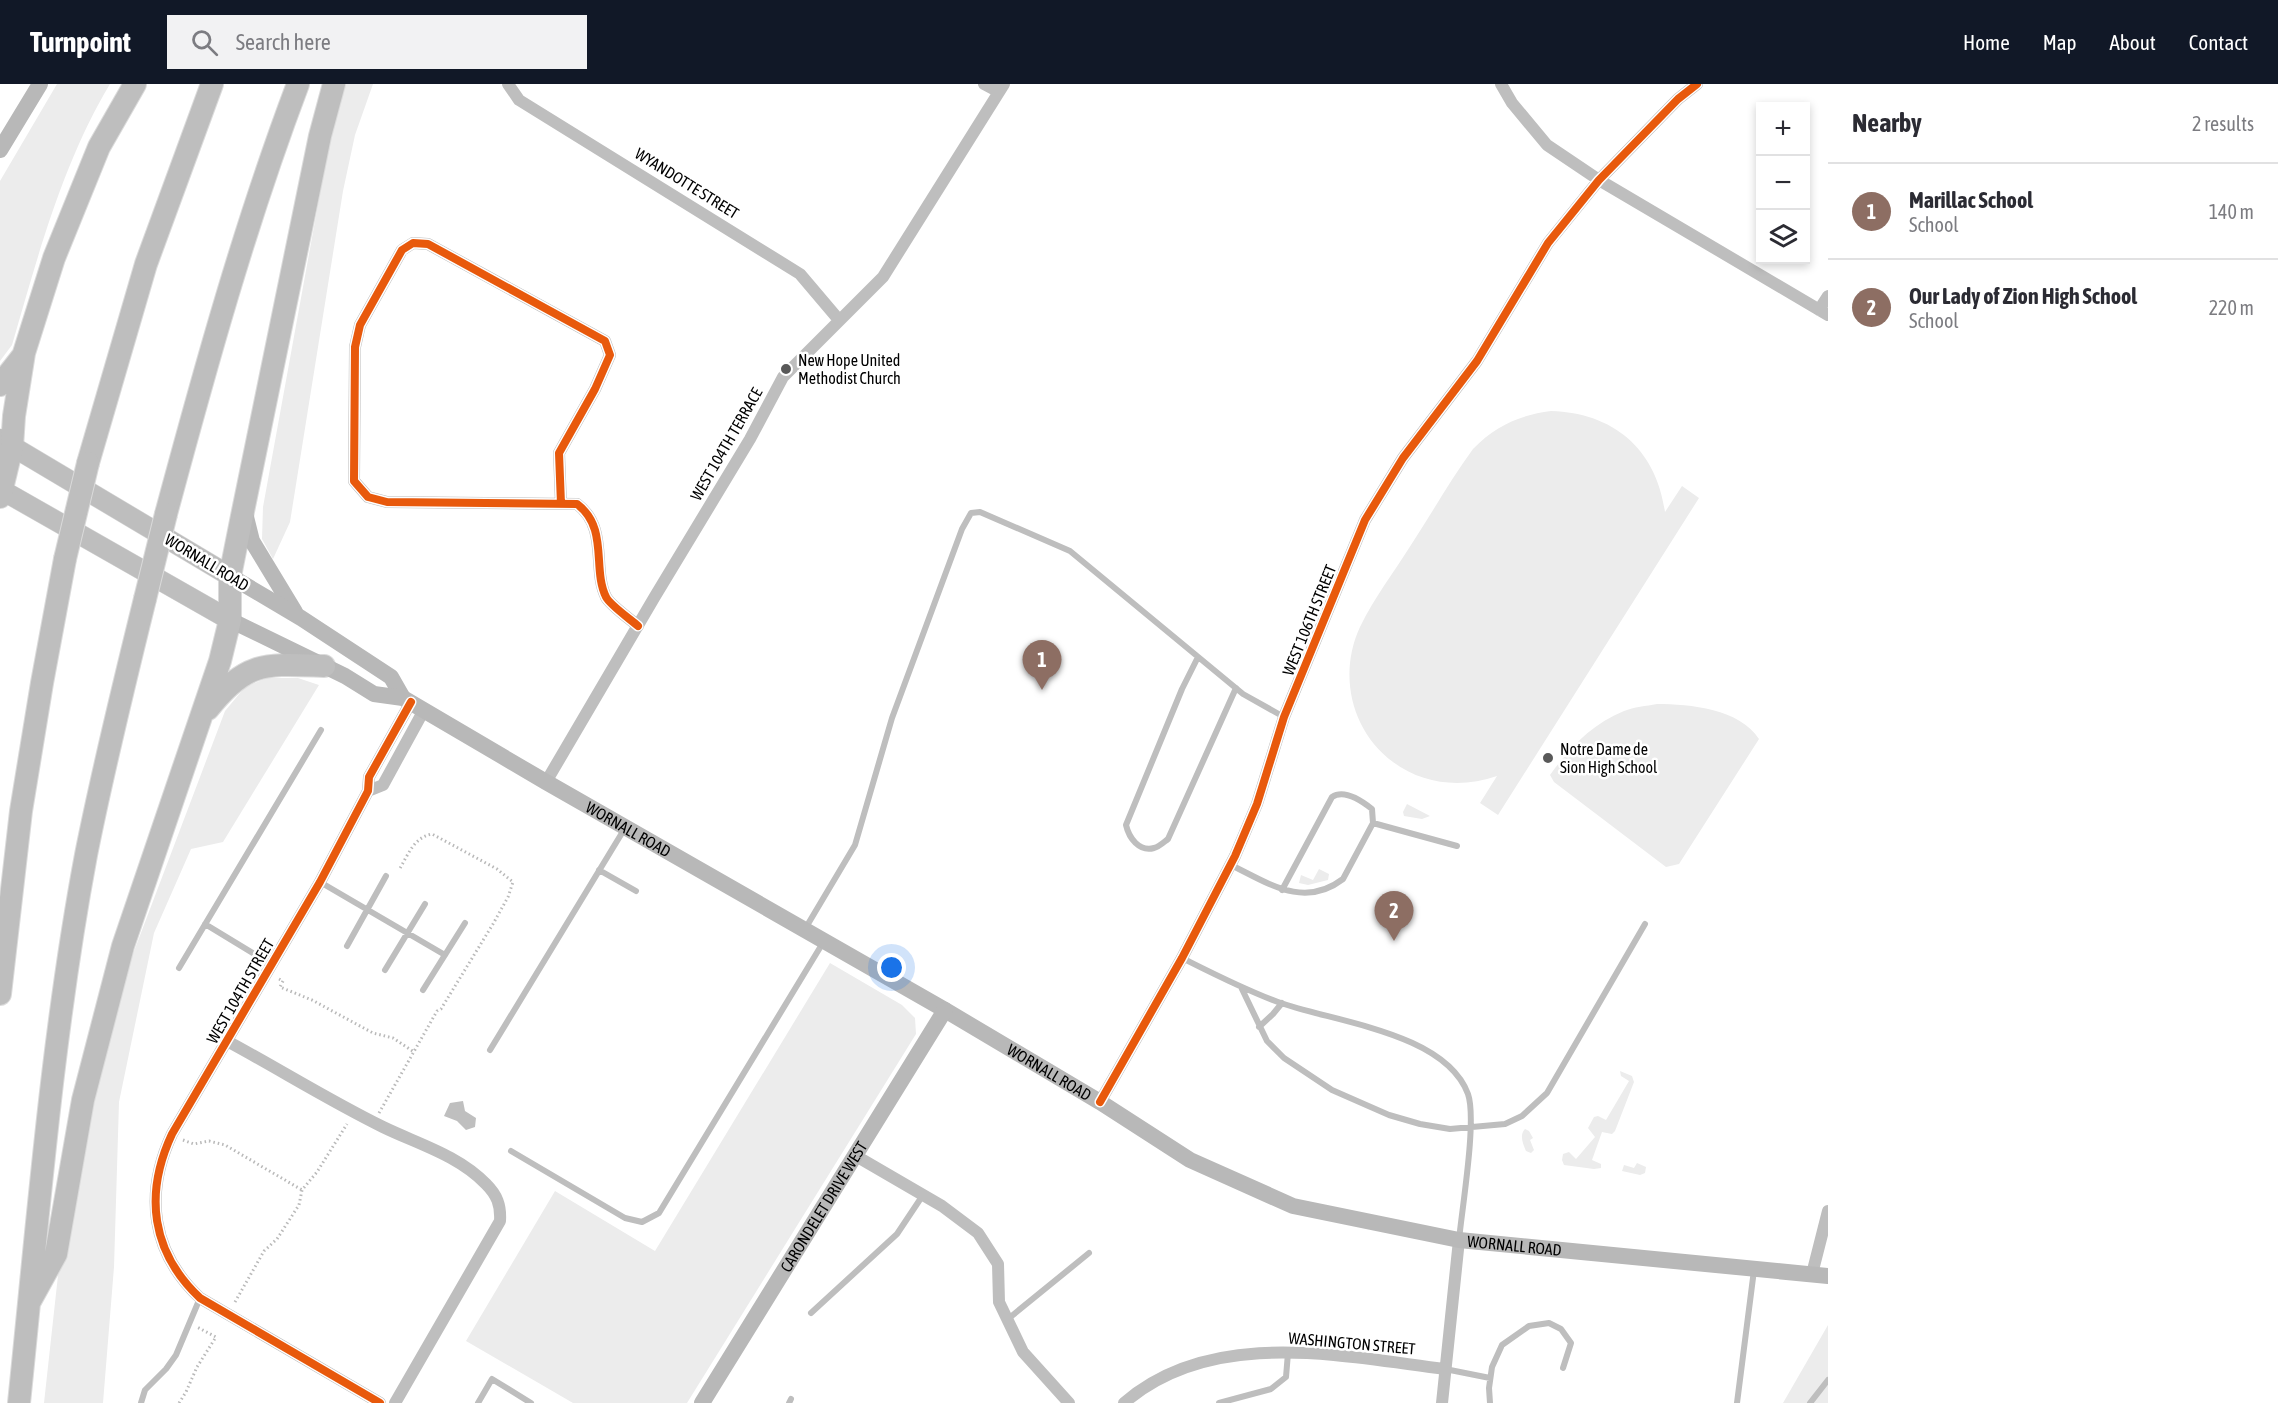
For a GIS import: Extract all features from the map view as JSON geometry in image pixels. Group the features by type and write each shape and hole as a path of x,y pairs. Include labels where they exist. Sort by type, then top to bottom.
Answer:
{"highway":[{"path":"1,492 4,444 14,416 24,353 54,258 99,147 135,84"},
{"path":"0,994 21,811 65,559 88,463 146,264 212,84"},
{"path":"19,1403 55,1057 86,858 101,783 166,514 205,369 298,84"},
{"path":"29,1304 56,1254 83,1100 123,946 220,661 230,620 230,576 320,136 334,84"},
{"path":"0,386 24,353"},
{"path":"202,717 225,688 243,675 260,667 279,664 324,666"}],"main road":[{"path":"0,150 40,84"},
{"name":"WORNALL ROAD","path":"4,444 297,616 391,677 413,703"},
{"name":"WORNALL ROAD","path":"1,492 230,620 324,666 374,694 413,703 546,782 945,1010 1100,1102 1190,1160 1293,1206 1459,1240 1820,1275"},
{"path":"244,507 252,541 297,616"},
{"name":"CARONDELET DRIVE WEST","path":"702,1403 945,1010"}],"street":[{"path":"984,84 1001,88"},
{"path":"1501,84 1512,103 1547,145 1599,180 1824,312 1828,296"},
{"name":"WEST 106TH STREET","path":"1100,1102 1182,958 1230,865 1257,804 1284,717 1365,520 1403,458 1477,361 1548,243 1599,180 1678,99 1696,84"},
{"name":"WYANDOTTE STREET","path":"508,85 519,100 800,274 839,320"},
{"name":"WEST 104TH TERRACE","path":"546,782 750,439 783,377 883,277 1001,88"},
{"path":"561,504 559,453 595,388 610,355 605,341 428,244 413,243 402,250 360,325 355,347 354,481 369,497 387,502 561,504 577,504 586,511 599,547 601,580 606,598 638,626"},
{"name":"WEST 104TH STREET","path":"380,1403 200,1298 178,1274 160,1239 156,1215 156,1189 160,1166 172,1134 320,882 368,791 383,785 413,703"},
{"path":"227,1041 355,1112 456,1161 486,1184 501,1207 500,1221 395,1403"},
{"path":"856,1156 923,1195 978,1233 998,1264 999,1302 1023,1352 1069,1403"},
{"path":"1820,1275 1828,1211"},
{"path":"1442,1403 1459,1240"},
{"name":"WASHINGTON STREET","path":"1124,1403 1138,1391 1163,1377 1195,1364 1225,1356 1288,1353 1341,1356 1445,1370"}],"lane":[{"path":"805,930 855,845 892,718 962,529 971,513 980,512 1070,551 1236,688 1284,717"},
{"path":"1198,657 1182,689 1126,825 1128,834 1134,842 1143,847 1155,848 1167,839 1236,688"},
{"path":"179,968 321,730"},
{"path":"1230,865 1282,890 1297,894 1335,885 1343,879 1373,823 1372,809 1344,793 1338,793 1332,797 1282,890"},
{"path":"1373,823 1457,846"},
{"path":"490,1050 625,827"},
{"path":"599,870 636,891"},
{"path":"347,946 386,876"},
{"path":"320,882 445,955"},
{"path":"386,970 425,904"},
{"path":"423,990 465,923"},
{"path":"205,924 269,968"},
{"path":"1241,987 1258,1027 1267,1041 1284,1058 1341,1094 1389,1115 1420,1124 1450,1129 1504,1124 1522,1116 1547,1093 1645,924"},
{"path":"511,1151 626,1218 642,1222 659,1213 824,940"},
{"path":"1182,958 1241,987 1282,1003 1397,1035 1441,1059 1459,1076 1469,1097 1470,1128 1459,1240"},
{"path":"1258,1027 1274,1014 1282,1003"},
{"path":"811,1313 897,1234 923,1195"},
{"path":"1007,1320 1089,1253"},
{"path":"1737,1403 1754,1269"},
{"path":"141,1403 145,1390 176,1355 200,1298"},
{"path":"1490,1403 1492,1367 1502,1345 1529,1326 1549,1323 1561,1329 1570,1343 1563,1368"},
{"path":"1219,1403 1271,1389 1286,1377 1288,1353"},
{"path":"1445,1370 1490,1378"},
{"path":"478,1403 492,1379 531,1403"},
{"path":"1810,1403 1828,1380"}],"path":[{"path":"269,968 283,981 280,987 312,1000 373,1033 393,1038 414,1052"},
{"path":"228,1314 264,1251 278,1239 299,1205 302,1190 317,1172 355,1112"},
{"path":"172,1134 190,1143 209,1141 225,1145 302,1190"},
{"path":"179,1403 197,1367 216,1337 188,1322"}],"shaded area":[{"path":"57,84 110,84 78,146 65,178 42,244 12,345 0,361 0,181"},
{"path":"346,84 373,84 355,135 343,191 290,522 273,559 262,539 263,507 329,144"},
{"path":"1551,411 1574,413 1594,419 1612,427 1628,439 1642,453 1652,470 1665,512 1682,486 1699,498 1498,815 1480,803 1497,776 1457,783 1430,780 1405,770 1379,749 1358,718 1352,700 1350,664 1353,645 1371,606 1473,449 1490,434 1509,423 1529,415"},
{"path":"267,678 298,678 319,685 223,842 191,849 154,933 119,1102 114,1267 103,1403 44,1403 70,1166 111,1012 225,711 245,687"},
{"path":"1657,704 1684,705 1713,710 1740,721 1759,739 1679,864 1666,867 1554,782 1550,775 1574,746 1601,723 1628,710"},
{"path":"1407,804 1430,816 1422,819 1404,816 1403,812"},
{"path":"1319,869 1329,874 1328,880 1308,885 1299,883 1301,875 1313,880"},
{"path":"830,963 902,1005 915,1018 916,1034 687,1403 573,1403 466,1341 555,1191 655,1251"},
{"path":"1620,1071 1632,1076 1634,1082 1615,1131 1612,1134 1602,1132 1592,1160 1601,1164 1601,1168 1564,1165 1563,1154 1569,1152 1576,1159 1595,1137 1588,1128 1594,1117 1598,1116 1606,1120 1629,1081 1621,1076"},
{"path":"463,1101 465,1111 476,1118 475,1127 466,1130 457,1121 444,1116 450,1103"},
{"path":"1525,1129 1533,1138 1530,1140 1534,1150 1531,1153 1526,1151 1523,1143 1522,1134"},
{"path":"1637,1163 1646,1167 1645,1173 1640,1175 1622,1171 1624,1165 1634,1168"},
{"path":"1828,1325 1828,1403 1783,1403"}],"cycle path":[{"path":"1100,1102 1182,958 1235,856 1257,804 1284,717 1365,520 1403,458 1477,361 1548,243 1599,180 1678,99 1697,84"},
{"path":"561,504 559,453 595,389 610,355 605,341 428,244 413,243 402,250 360,325 355,347 354,481 368,497 387,502 577,504 587,514 597,537 600,574 606,597 638,626"},
{"path":"380,1403 200,1298 171,1261 162,1242 157,1221 156,1200 163,1156 172,1134 320,882 368,791 369,777 411,702"}],"place":[{"name":"New Hope United Methodist Church","path":"786,369"},
{"name":"Marillac School","path":"1042,690"},
{"name":"Notre Dame de Sion High School","path":"1548,758"},
{"name":"Our Lady of Zion High School","path":"1394,941"}]}
